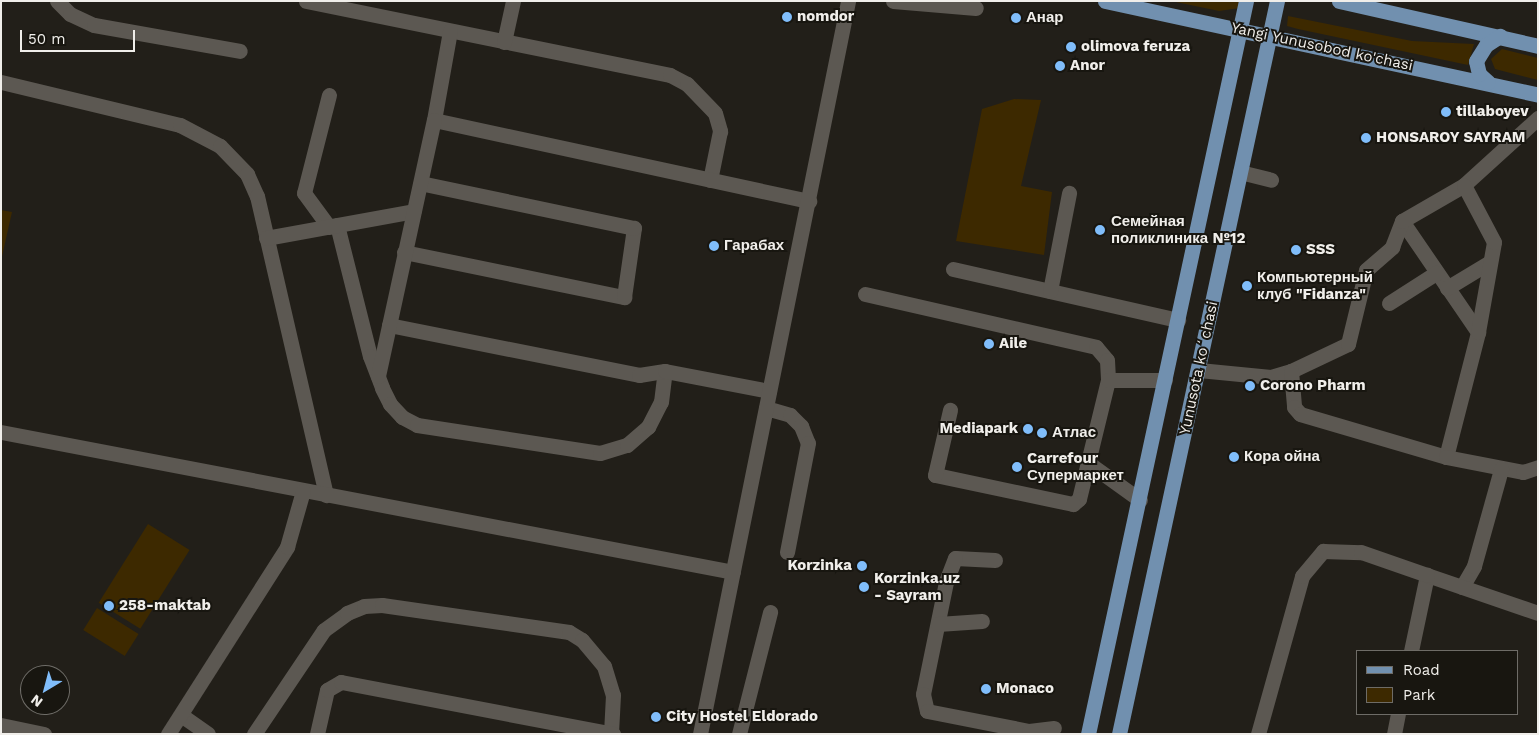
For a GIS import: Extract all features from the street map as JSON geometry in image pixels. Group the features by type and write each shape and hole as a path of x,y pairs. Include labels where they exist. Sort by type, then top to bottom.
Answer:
{"main road":[{"name":"Yangi Yunusobod ko'chasi","path":"1105,1 1488,82 1538,95"},
{"name":"Yunusota koʻchasi","path":"1088,734 1140,500 1246,1"},
{"name":"Yunusota koʻchasi","path":"1119,734 1199,370 1277,1"},
{"path":"1339,1 1538,46"},
{"path":"1488,82 1479,74 1476,61 1486,45 1500,36"}],"street":[{"path":"57,1 70,14 94,25 240,51"},
{"path":"306,1 670,76 687,84 714,113 720,131 710,180"},
{"path":"504,42 513,1"},
{"path":"700,734 769,391 810,201 848,1"},
{"path":"893,1 976,8"},
{"path":"378,376 404,252 421,184 450,32"},
{"path":"1,82 180,125 204,135 234,158 247,174 257,196 326,495"},
{"path":"329,95 304,193 333,226 378,376 390,404 402,417 417,425 600,453 627,445 648,427 661,402 666,371"},
{"path":"1199,370 1271,376 1292,371 1348,344 1366,270 1392,247 1402,221 1464,185 1538,118"},
{"path":"434,120 810,201"},
{"path":"1240,172 1271,180"},
{"path":"404,252 624,297 634,228 421,184"},
{"path":"1446,457 1478,332 1494,242 1464,185"},
{"path":"1050,291 1069,193"},
{"path":"266,238 414,211"},
{"path":"1402,221 1478,332"},
{"path":"1447,288 1490,262"},
{"path":"953,269 1178,320"},
{"path":"1389,303 1436,273"},
{"path":"865,294 1096,346 1107,360 1108,380 1079,499 1073,504 935,475 950,410"},
{"path":"389,325 639,375 666,371 769,391"},
{"path":"1292,371 1294,407 1300,414 1446,457 1523,472 1538,467"},
{"path":"1108,380 1165,380"},
{"path":"766,408 790,415 801,426 808,443 787,552"},
{"path":"1,432 733,572"},
{"path":"1087,462 1140,500"},
{"path":"1462,587 1474,566 1501,469"},
{"path":"168,734 287,547 303,491"},
{"path":"1258,734 1302,576 1323,550 1361,552 1462,587 1536,608"},
{"path":"995,560 955,558 946,582 923,694 927,711 1029,731 1054,728"},
{"path":"1411,650 1427,575"},
{"path":"254,734 324,630 347,613 364,606 382,605 568,632 582,640 604,666 613,695 612,734 341,682 328,690 317,734"},
{"path":"739,734 770,612"},
{"path":"938,624 982,621"},
{"path":"181,715 208,734"},
{"path":"1394,734 1398,715"},
{"path":"1,725 44,734"}],"green space":[{"path":"1171,1 1241,1 1240,8 1219,11"},
{"path":"1288,16 1412,41 1474,44 1468,65 1298,29 1287,26"},
{"path":"1502,49 1538,58 1538,80 1495,69 1491,59"},
{"path":"1014,99 1041,100 1021,186 1052,192 1044,255 956,241 982,109"},
{"path":"1,210 12,212 1,261"},
{"path":"148,524 190,550 140,629 99,603"},
{"path":"97,608 139,634 125,656 83,630"}],"place":[{"name":"nomdor","path":"787,17"},
{"name":"Анар","path":"1016,18"},
{"name":"olimova feruza","path":"1071,47"},
{"name":"Anor","path":"1060,66"},
{"name":"tillaboyev","path":"1446,112"},
{"name":"HONSAROY SAYRAM","path":"1366,138"},
{"name":"Семейная поликлиника №12","path":"1100,230"},
{"name":"Гарабах","path":"714,246"},
{"name":"SSS","path":"1296,250"},
{"name":"Компьютерный клуб \"Fidanza\"","path":"1247,286"},
{"name":"Aile","path":"989,344"},
{"name":"Corono Pharm","path":"1250,386"},
{"name":"Mediapark","path":"1028,429"},
{"name":"Атлас","path":"1042,433"},
{"name":"Кора ойна","path":"1234,457"},
{"name":"Carrefour Супермаркет","path":"1017,467"},
{"name":"Korzinka","path":"862,566"},
{"name":"Korzinka.uz - Sayram","path":"864,587"},
{"name":"258-maktab","path":"109,606"},
{"name":"Monaco","path":"986,689"},
{"name":"City Hostel Eldorado","path":"656,717"}]}
